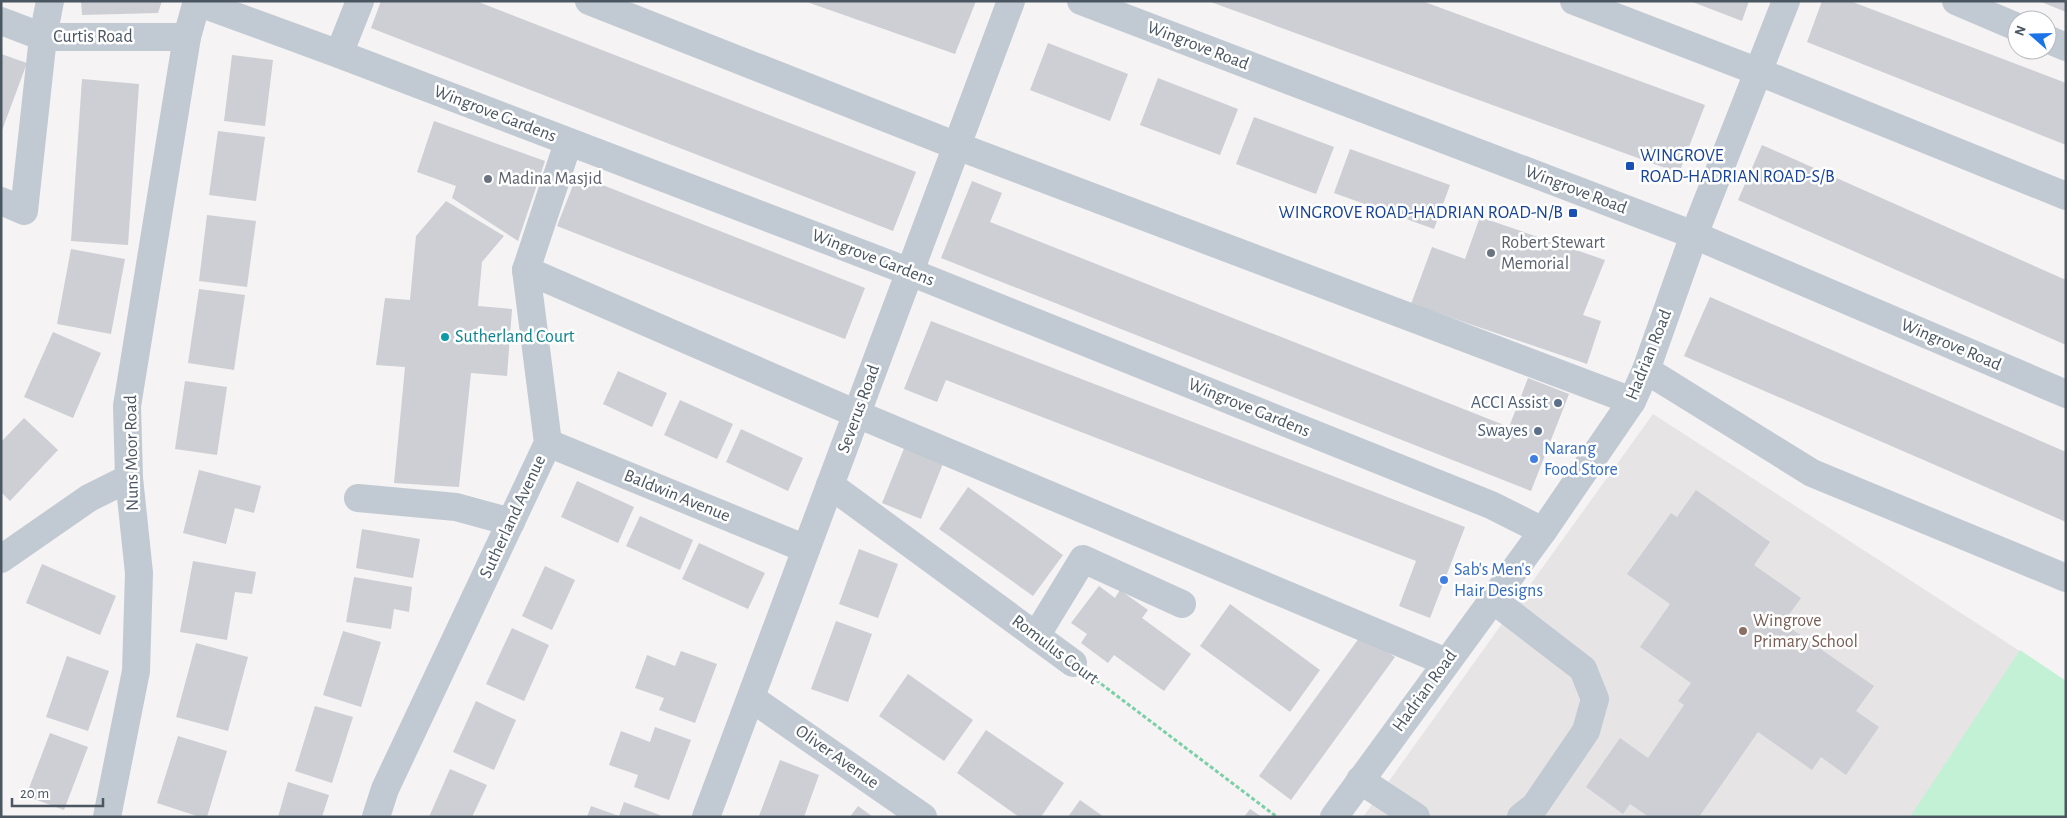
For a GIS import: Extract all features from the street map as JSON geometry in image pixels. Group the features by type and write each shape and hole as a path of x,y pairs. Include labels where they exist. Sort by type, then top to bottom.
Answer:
{"street":[{"path":"1,200 24,211 43,37 50,1"},
{"name":"Wingrove Gardens","path":"197,1 910,272 1491,505 1542,531"},
{"name":"Nuns Moor Road","path":"107,817 136,671 139,573 129,478 127,406 187,37 197,1"},
{"path":"339,54 360,1"},
{"path":"589,1 957,146 1632,401"},
{"name":"Severus Road","path":"706,817 1011,1"},
{"name":"Wingrove Road","path":"1081,1 1694,235 2066,394"},
{"path":"1574,1 1759,72 2066,196"},
{"name":"Hadrian Road","path":"1334,817 1542,531 1632,401 1646,370 1694,235 1786,1"},
{"path":"1956,1 2007,23"},
{"name":"Curtis Road","path":"1,21 43,37 187,37"},
{"name":"Sutherland Avenue","path":"376,817 385,789 548,443 526,270 568,143"},
{"path":"526,270 857,414 1446,662"},
{"path":"1646,370 1812,473 2066,578"},
{"name":"Baldwin Avenue","path":"548,443 806,549"},
{"path":"1,559 89,498 129,478"},
{"name":"Romulus Court","path":"830,485 1074,664"},
{"path":"358,498 456,506 511,522"},
{"path":"1036,636 1084,559 1182,604"},
{"path":"1492,599 1583,669 1595,699 1586,731 1535,806 1521,817"},
{"name":"Oliver Avenue","path":"751,698 923,817"},
{"path":"1360,780 1416,817"}],"path":[{"name":"Romulus Court","path":"1074,664 1277,817"}],"shaded area":[{"name":"Wingrove Primary School","path":"1653,414 2066,681 2066,817 1363,817"}],"green space":[{"path":"2020,650 2066,681 2066,817 1910,817"}],"building":[{"path":"81,1 162,1 158,13 82,15"},
{"path":"381,1 476,1 916,172 893,231 371,28"},
{"path":"804,1 976,1 955,54"},
{"path":"1208,1 1422,1 1705,105 1679,173"},
{"path":"1690,1 1749,1 1742,21"},
{"path":"1822,1 1850,1 2066,83 2066,145 1807,42"},
{"path":"2039,1 2066,1 2066,12"},
{"path":"1048,43 1128,74 1110,121 1030,90"},
{"path":"1,54 27,63 1,133"},
{"path":"232,55 273,60 265,126 224,121"},
{"path":"1158,78 1238,109 1220,155 1140,125"},
{"path":"82,79 139,84 128,245 71,241"},
{"path":"1254,117 1334,147 1316,194 1236,164"},
{"name":"Madina Masjid","path":"434,121 545,161 518,241 452,198 456,186 417,172"},
{"path":"218,131 265,137 256,201 209,195"},
{"path":"1762,145 2066,280 2066,345 1738,200"},
{"path":"1350,149 1450,185 1434,229 1334,193"},
{"path":"577,175 865,288 845,339 557,226"},
{"path":"972,181 1002,193 990,222 1509,427 1528,378 1569,394 1531,491 941,258"},
{"name":"Sutherland Court","path":"446,201 504,236 482,262 478,306 512,309 507,376 471,373 459,487 394,483 405,367 376,365 385,298 410,300 416,236"},
{"path":"207,215 256,221 247,287 199,281"},
{"path":"1480,217 1605,260 1583,315 1601,321 1587,364 1411,304 1432,247 1465,259"},
{"path":"71,249 125,259 111,334 57,324"},
{"path":"199,289 245,295 234,370 188,363"},
{"path":"1710,297 2066,452 2066,522 1684,356"},
{"path":"931,321 1465,527 1430,618 1399,606 1416,561 946,380 937,402 904,389"},
{"path":"53,332 101,353 73,418 24,397"},
{"path":"618,371 667,393 652,427 603,404"},
{"path":"185,381 227,387 217,455 175,449"},
{"path":"680,400 733,424 717,459 664,435"},
{"path":"24,418 58,450 10,501 1,492 1,442"},
{"path":"741,429 803,458 788,491 726,462"},
{"path":"905,446 944,461 921,519 882,503"},
{"path":"199,470 261,486 254,513 235,508 226,544 183,533"},
{"path":"577,481 634,507 618,543 561,517"},
{"path":"968,487 1063,555 1033,596 939,529"},
{"path":"1696,490 1770,542 1754,565 1801,598 1783,623 1874,686 1856,711 1879,727 1846,775 1821,757 1812,770 1758,732 1699,817 1649,817 1630,804 1623,814 1586,787 1620,738 1648,758 1684,705 1678,701 1691,683 1640,647 1670,604 1627,574 1671,513 1677,517"},
{"path":"640,516 693,540 680,570 626,546"},
{"path":"362,529 420,539 413,578 356,568"},
{"path":"699,543 765,573 748,609 682,579"},
{"path":"859,549 898,564 878,618 839,604"},
{"path":"193,561 256,572 252,594 235,592 227,640 180,632"},
{"path":"42,564 116,596 100,635 26,603"},
{"path":"545,566 575,580 552,630 522,616"},
{"path":"354,577 412,587 409,612 394,609 391,629 346,622"},
{"path":"1099,586 1115,598 1120,590 1148,610 1142,618 1191,654 1164,691 1114,655 1108,663 1081,643 1087,634 1071,623"},
{"path":"1230,604 1320,670 1290,712 1200,646"},
{"path":"836,621 872,634 848,702 811,689"},
{"path":"512,628 549,645 524,701 486,684"},
{"path":"343,631 381,642 361,707 323,695"},
{"path":"1362,634 1395,657 1291,800 1259,776"},
{"path":"196,643 248,657 228,731 176,717"},
{"path":"681,651 717,664 695,723 659,710 664,698 635,688 647,655 675,666"},
{"path":"67,656 109,671 88,731 46,717"},
{"path":"908,674 973,720 944,761 879,716"},
{"path":"476,701 516,720 494,770 453,752"},
{"path":"315,706 353,717 332,783 295,771"},
{"path":"655,727 691,740 669,800 634,787 638,775 609,765 621,731 650,742"},
{"path":"986,730 1064,783 1041,817 1019,817 957,773"},
{"path":"50,733 88,747 64,810 26,796"},
{"path":"178,736 227,751 207,817 200,817 157,803"},
{"path":"780,760 819,775 804,817 759,816"},
{"path":"450,769 487,785 472,817 429,817"},
{"path":"288,782 329,795 322,817 278,817"},
{"path":"1080,800 1104,817 1068,817"},
{"path":"624,802 660,815 660,817 587,817 591,806 619,816"},
{"path":"858,806 873,817 850,817"},
{"path":"1250,809 1262,817 1244,817"}],"place":[{"name":"WINGROVE ROAD-HADRIAN ROAD-S/B","path":"1630,166"},
{"name":"Madina Masjid","path":"488,179"},
{"name":"WINGROVE ROAD-HADRIAN ROAD-N/B","path":"1573,213"},
{"name":"Robert Stewart Memorial","path":"1491,253"},
{"name":"Sutherland Court","path":"445,337"},
{"name":"ACCI Assist","path":"1558,403"},
{"name":"Swayes","path":"1538,431"},
{"name":"Narang Food Store","path":"1534,459"},
{"name":"Sab's Men's Hair Designs","path":"1444,580"},
{"name":"Wingrove Primary School","path":"1743,631"}]}
